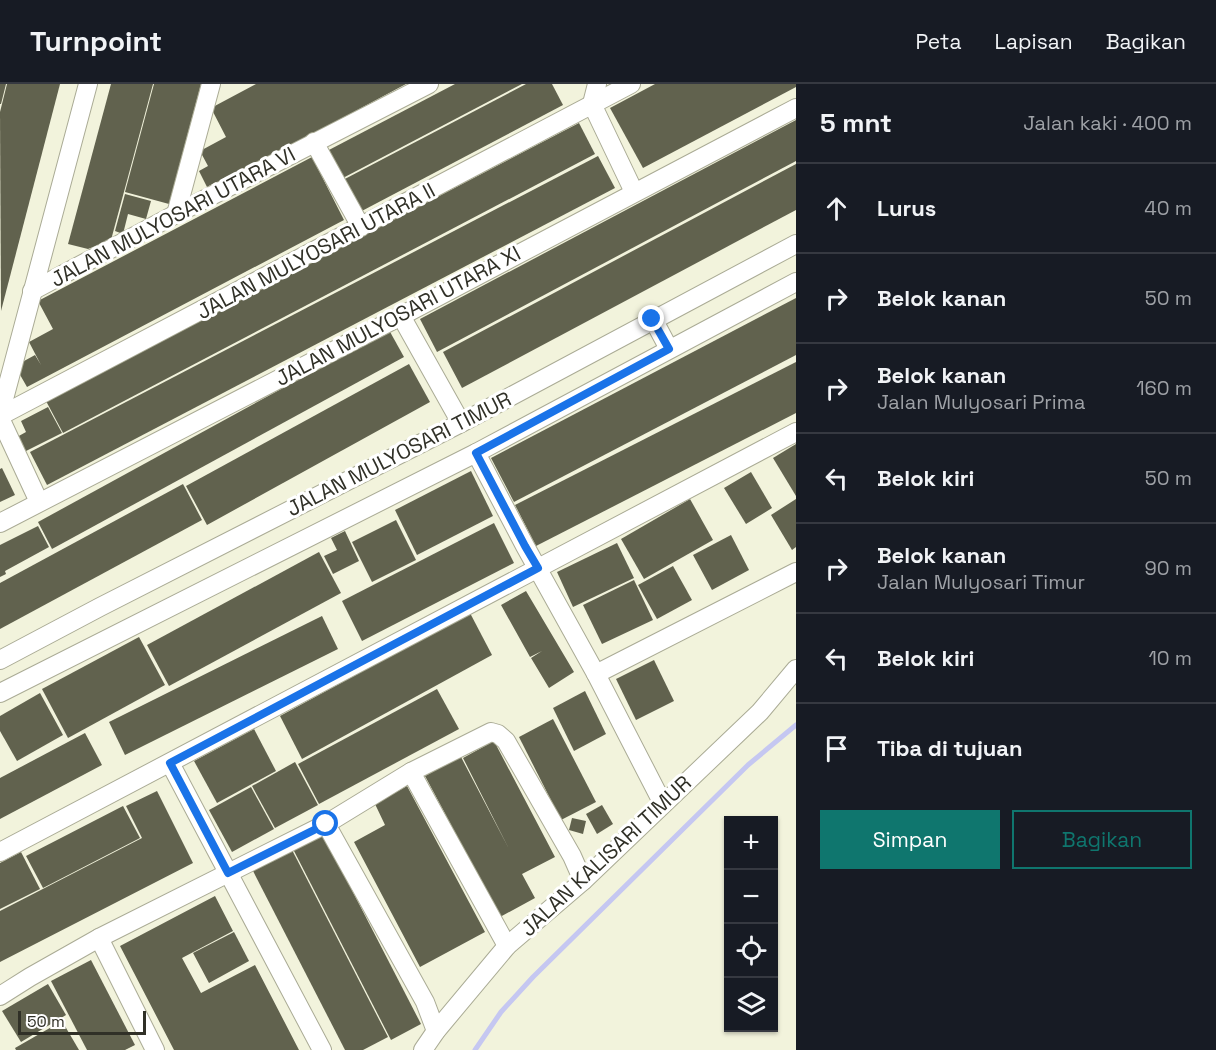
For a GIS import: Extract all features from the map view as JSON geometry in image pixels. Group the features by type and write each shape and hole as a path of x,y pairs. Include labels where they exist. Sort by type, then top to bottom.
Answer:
{"street":[{"path":"39,502 0,416 88,84"},
{"name":"JALAN MULYOSARI UTARA VI","path":"32,291 429,84"},
{"path":"597,84 592,104 634,192"},
{"name":"JALAN MULYOSARI UTARA II","path":"0,416 631,84"},
{"path":"176,214 214,86"},
{"name":"JALAN MULYOSARI UTARA XI","path":"0,524 796,108"},
{"name":"JALAN MULYOSARI UTARA VI","path":"314,142 361,227"},
{"name":"JALAN MULYOSARI TIMUR","path":"0,660 461,423 796,244"},
{"name":"JALAN MULYOSARI TIMUR","path":"0,693 476,453 796,282"},
{"path":"400,316 461,423"},
{"path":"652,319 669,349"},
{"path":"0,852 796,432"},
{"path":"476,453 597,674 663,804"},
{"path":"597,674 796,572"},
{"path":"100,607 114,635"},
{"name":"JALAN KALISARI TIMUR","path":"423,1050 436,1031 507,946 584,881 760,712 796,669"},
{"path":"0,996 99,938 326,824 411,772 491,732 498,734 506,741 584,881"},
{"path":"170,763 322,1050"},
{"path":"411,772 507,946"},
{"path":"326,824 426,1002 436,1031"},
{"path":"99,938 155,1050"}],"building":[{"path":"0,84 6,84 1,104 0,104"},
{"path":"7,84 60,84 1,311 0,112"},
{"path":"111,84 153,84 111,240 88,249 68,244"},
{"path":"154,84 201,84 169,204 125,192"},
{"path":"256,84 406,84 217,185 216,182 207,187 199,171 208,166 200,151 226,137 211,108"},
{"path":"455,84 522,84 341,179 327,151"},
{"path":"526,84 552,84 563,105 358,213 341,181"},
{"path":"655,84 796,84 796,87 643,168 610,108"},
{"path":"796,120 796,161 437,352 420,319"},
{"path":"579,123 595,154 63,433 46,401"},
{"path":"598,156 615,188 47,485 30,452"},
{"path":"312,157 344,220 27,387 15,366 35,355 41,365 29,342 53,329 38,301"},
{"path":"796,164 796,210 462,388 443,352"},
{"path":"125,194 151,201 146,219 128,214 123,234 115,231"},
{"path":"796,298 796,355 514,502 491,458"},
{"path":"389,330 404,357 52,549 38,522"},
{"path":"796,362 796,413 536,546 515,505"},
{"path":"409,364 430,402 207,525 186,486"},
{"path":"48,407 62,433 24,452 17,437 26,432 21,421"},
{"path":"796,444 796,496 773,458"},
{"path":"2,468 15,495 0,502 0,469"},
{"path":"471,471 493,516 417,555 395,510"},
{"path":"751,472 772,508 746,524 724,488"},
{"path":"183,484 202,520 0,629 0,583"},
{"path":"690,499 713,540 644,579 621,539"},
{"path":"796,499 796,547 792,550 771,515"},
{"path":"396,520 416,560 372,582 352,542"},
{"path":"494,523 514,563 362,641 342,601"},
{"path":"38,526 49,547 5,571 6,574 0,577 0,545"},
{"path":"345,531 359,561 333,574 324,556 337,550 331,538"},
{"path":"731,535 749,570 712,590 693,555"},
{"path":"617,543 634,578 573,607 557,572"},
{"path":"319,552 341,593 169,686 147,645"},
{"path":"673,566 692,600 657,619 638,585"},
{"path":"634,580 653,620 602,644 583,605"},
{"path":"526,591 574,672 549,688 531,658 542,651 530,657 501,605"},
{"path":"470,613 492,655 302,759 280,716"},
{"path":"322,616 338,649 125,755 109,722"},
{"path":"139,637 165,685 68,738 42,689"},
{"path":"654,660 674,701 636,720 616,679"},
{"path":"437,689 459,729 319,804 298,764"},
{"path":"585,691 606,734 574,751 553,708"},
{"path":"40,693 63,735 17,761 0,731 0,716"},
{"path":"553,719 596,802 561,820 519,737"},
{"path":"254,729 276,771 217,803 194,761"},
{"path":"85,733 102,765 0,819 0,778"},
{"path":"494,741 555,857 522,874 535,898 500,917 425,776 461,757 509,849 463,758"},
{"path":"295,762 318,805 275,828 252,786"},
{"path":"407,786 485,932 420,967 354,842 385,825 375,804"},
{"path":"251,787 274,829 232,852 209,810"},
{"path":"157,791 193,863 0,962 0,911 142,838 126,806"},
{"path":"602,805 613,824 597,834 586,814"},
{"path":"123,806 140,838 43,888 26,856"},
{"path":"572,818 586,821 583,834 569,830"},
{"path":"323,834 421,1024 391,1040 293,849"},
{"path":"291,848 388,1037 363,1050 345,1050 252,869"},
{"path":"21,852 40,889 0,909 0,863"},
{"path":"215,896 233,931 182,958 201,993 255,965 299,1050 174,1050 120,946"},
{"path":"234,932 249,961 209,983 193,953"},
{"path":"91,960 135,1045 125,1050 87,1050 51,981"},
{"path":"48,984 66,1015 21,1042 2,1011"},
{"path":"62,1021 79,1050 16,1050 15,1048"}],"waterway":[{"path":"475,1050 501,1012 533,977 748,765 796,725"}],"route":[{"path":"326,824 228,873 170,763 538,568 476,453 669,349 652,319"}]}
